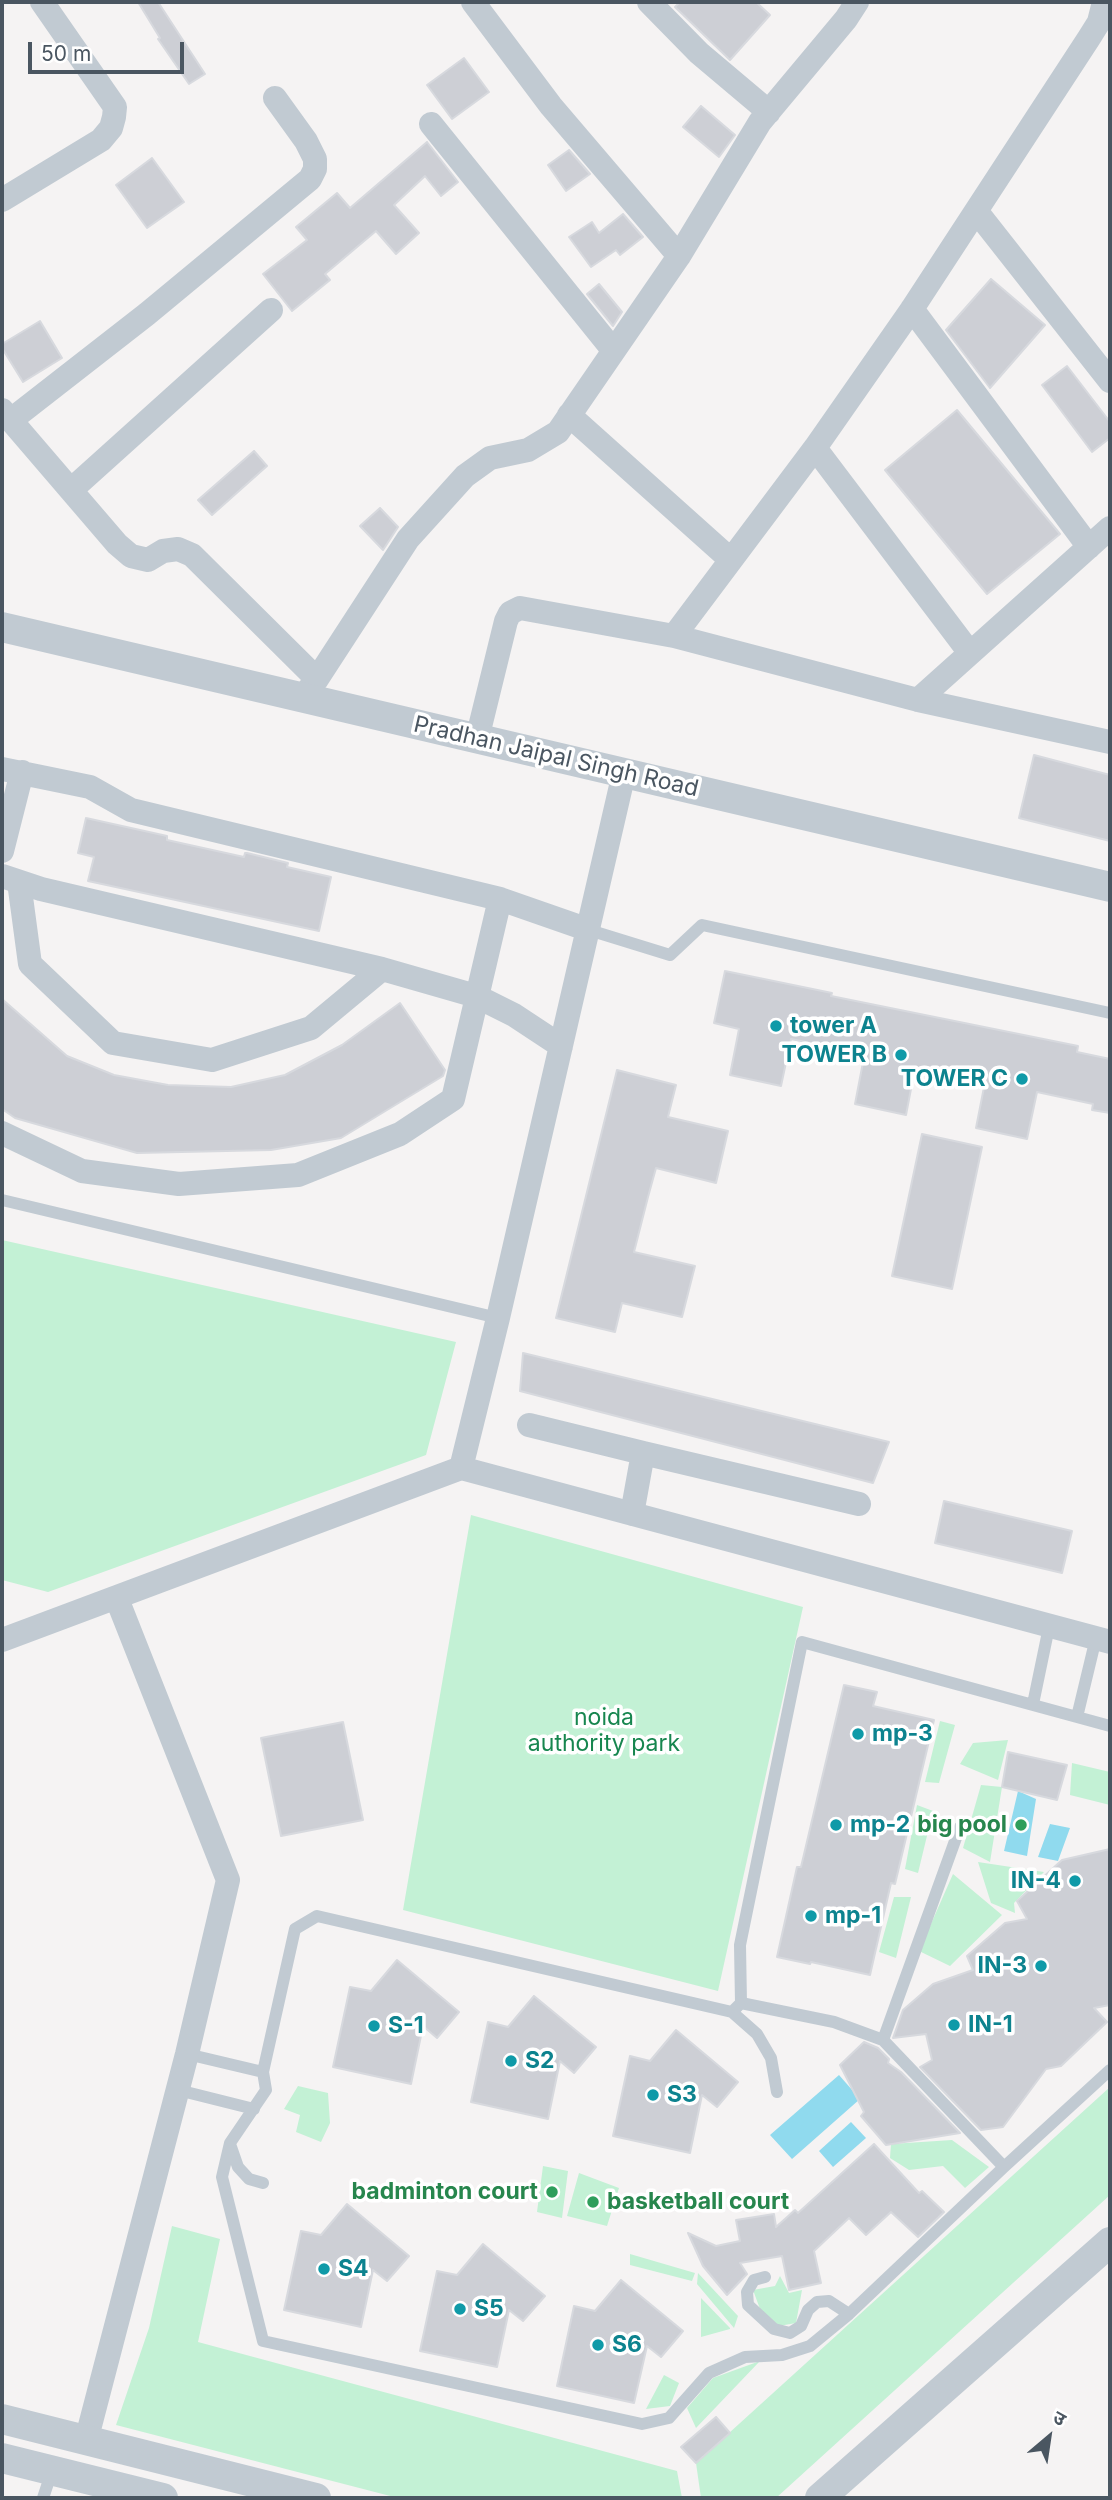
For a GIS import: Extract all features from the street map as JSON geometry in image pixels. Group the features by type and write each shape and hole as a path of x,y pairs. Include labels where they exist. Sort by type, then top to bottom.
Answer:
{"street":[{"path":"2,200 101,140 111,128 114,117 115,107 42,2"},
{"path":"473,2 551,106 679,256"},
{"path":"649,2 699,53 769,113"},
{"path":"674,636 815,448 912,309 1099,22 1104,2"},
{"path":"275,99 306,141 314,159 315,169 310,179 147,314 6,415 117,544 131,556 148,560 163,551 178,549 192,555 310,688 408,539 465,476 490,458 528,450 558,432 679,256 769,113 844,7"},
{"path":"431,124 613,350"},
{"path":"977,212 1110,382"},
{"path":"912,309 1089,547"},
{"path":"71,490 271,310"},
{"path":"569,415 731,560"},
{"path":"815,448 970,653"},
{"path":"918,700 1110,528"},
{"path":"477,739 506,621 514,610 520,608 674,636 918,700 1110,742"},
{"name":"Pradhan Jaipal Singh Road","path":"2,627 310,688 477,739 1110,887"},
{"path":"2,851 12,770 90,787 131,810 500,899 589,930"},
{"path":"461,1468 624,773"},
{"path":"10,879 41,889 382,969 477,996 514,1014 561,1046"},
{"path":"10,879 30,964 113,1043 212,1060 311,1028 382,969"},
{"path":"2,1133 82,1171 178,1184 298,1175 400,1134 453,1099 500,899"},
{"path":"529,1424 859,1503"},
{"path":"632,1514 643,1453"},
{"path":"2,1640 461,1468 1103,1640"},
{"path":"86,2441 178,2090 228,1880 117,1598"},
{"path":"820,2498 1110,2242"},
{"path":"2,2420 316,2498"},
{"path":"2,2458 47,2484 163,2498"}],"lane":[{"path":"589,930 670,955 702,925 1110,1013"},
{"path":"2,1200 498,1318"},
{"path":"1033,1704 1049,1627"},
{"path":"1076,1717 1103,1640"},
{"path":"776,2092 771,2058 737,2007 740,1945 802,1642 1110,1726"},
{"path":"883,2040 960,1827"},
{"path":"1004,2167 883,2040 834,2022 737,2007 317,1916 295,1929 263,2072 266,2090 230,2143 222,2177 263,2341 642,2424 668,2418 709,2373 745,2357 782,2355 810,2346 849,2314 1110,2070"},
{"path":"187,2054 263,2072"},
{"path":"178,2090 254,2109"},
{"path":"230,2143 238,2167 248,2179 263,2183"},
{"path":"765,2277 754,2280 747,2292 748,2305 774,2329 790,2333 801,2326 808,2310 817,2301 829,2301 849,2314"}],"green space":[{"path":"2,1240 456,1342 426,1455 48,1592 2,1580"},
{"name":"noida authority park","path":"471,1515 803,1607 718,1991 403,1910"},
{"path":"940,1721 955,1725 939,1783 925,1782"},
{"path":"1008,1740 998,1780 960,1764 973,1743"},
{"path":"1072,1763 1110,1772 1110,1805 1070,1795"},
{"path":"981,1785 1002,1787 990,1862 963,1848"},
{"path":"917,1805 933,1811 918,1873 905,1869"},
{"path":"978,1862 1044,1872 1014,1903 1015,1913 991,1903"},
{"path":"953,1874 1002,1915 950,1966 919,1951"},
{"path":"894,1897 911,1897 896,1958 879,1952"},
{"path":"298,2086 328,2093 330,2123 321,2142 296,2132 300,2115 284,2109"},
{"path":"1110,2087 1110,2195 776,2498 701,2498 696,2463"},
{"path":"952,2140 989,2167 965,2188 943,2166 909,2170 890,2158 891,2144"},
{"name":"badminton court","path":"543,2166 568,2171 562,2218 537,2212"},
{"name":"basketball court","path":"579,2173 619,2188 607,2226 567,2216"},
{"path":"172,2226 220,2239 198,2342 677,2471 682,2498 398,2498 116,2425 149,2328"},
{"path":"630,2254 695,2273 692,2281 630,2265"},
{"path":"698,2273 738,2316 734,2328 697,2284"},
{"path":"780,2276 789,2293 802,2290 796,2323 779,2326 760,2309 753,2290 775,2286"},
{"path":"701,2298 730,2328 730,2329 701,2337"},
{"path":"760,2361 696,2428 687,2408 713,2378"},
{"path":"664,2375 679,2383 670,2406 646,2409"}],"water":[{"name":"big pool","path":"1018,1791 1036,1799 1027,1856 1004,1851"},
{"path":"1050,1824 1070,1828 1058,1861 1038,1857"},
{"path":"839,2075 860,2099 792,2159 770,2135"},
{"path":"851,2122 866,2138 833,2167 819,2151"}],"building":[{"path":"138,2 158,2 205,74 189,84 158,39 160,38"},
{"path":"680,2 756,2 770,15 730,60 675,7"},
{"path":"464,58 489,92 452,119 427,85"},
{"path":"701,106 735,135 719,157 683,127"},
{"path":"427,142 458,182 441,196 425,176 394,205 419,233 396,254 376,231 325,274 330,280 292,311 263,274 307,240 296,227 337,193 350,208"},
{"path":"569,150 590,174 566,191 548,165"},
{"path":"152,158 184,202 147,228 116,185"},
{"path":"623,214 643,237 620,255 616,250 591,267 569,237 592,222 599,233"},
{"path":"991,279 1045,325 990,388 946,330"},
{"path":"599,284 622,312 613,326 587,294"},
{"path":"40,321 62,358 23,382 2,344"},
{"path":"1067,366 1110,422 1110,438 1092,452 1042,385"},
{"path":"957,410 1060,534 987,594 885,470"},
{"path":"254,451 267,466 212,515 198,500"},
{"path":"380,508 398,527 383,550 360,526"},
{"path":"1034,755 1110,775 1110,841 1019,818"},
{"path":"86,818 244,857 247,853 288,863 287,867 331,877 319,931 88,881 94,857 78,853"},
{"path":"725,971 832,993 831,996 1078,1046 1077,1052 1110,1059 1110,1113 1092,1110 1093,1104 1037,1092 1027,1139 976,1128 985,1082 915,1068 906,1115 855,1104 864,1057 791,1039 781,1086 730,1075 739,1029 714,1023"},
{"path":"2,999 67,1056 114,1075 168,1085 231,1087 285,1075 342,1045 400,1003 445,1070 443,1076 341,1138 271,1150 137,1153 15,1118 2,1109"},
{"path":"617,1070 676,1085 668,1117 728,1131 716,1183 656,1168 634,1252 695,1266 682,1317 622,1303 615,1332 556,1318"},
{"path":"922,1134 982,1147 952,1289 892,1276"},
{"path":"523,1353 889,1442 873,1483 520,1391"},
{"path":"944,1501 1072,1531 1062,1573 935,1543"},
{"path":"844,1685 877,1692 873,1706 934,1720 870,1975 777,1957 797,1867 801,1867"},
{"path":"343,1722 363,1820 281,1836 261,1738"},
{"path":"1008,1752 1067,1765 1057,1800 1002,1787"},
{"path":"1110,1849 1110,2005 1094,2008 1107,2022 1061,2066 1046,2069 1003,2127 981,2130 920,2067 932,2060 926,2034 893,2038 903,2010 933,1984 973,1970 967,1956 1005,1923 1027,1919 1017,1901 1062,1860"},
{"name":"S-1","path":"397,1960 459,2012 437,2038 423,2026 411,2084 333,2067 350,1987 371,1991"},
{"name":"S2","path":"534,1996 596,2047 574,2073 560,2061 548,2119 471,2102 488,2022 508,2027"},
{"name":"S3","path":"676,2030 738,2082 717,2107 702,2095 690,2153 613,2136 630,2056 650,2061"},
{"path":"864,2042 878,2048 889,2059 888,2063 901,2072 960,2133 886,2145 861,2116 864,2112 840,2065"},
{"path":"874,2144 919,2193 922,2191 944,2212 918,2237 891,2212 866,2235 849,2218 814,2251 821,2283 789,2290 782,2256 740,2263 747,2274 727,2295 703,2266 688,2233 716,2246 740,2241 736,2220 774,2214 776,2227 795,2210 798,2213"},
{"name":"S4","path":"347,2204 409,2256 387,2281 373,2270 361,2327 284,2310 301,2231 321,2235"},
{"name":"S5","path":"483,2244 545,2296 523,2321 509,2310 497,2367 420,2351 437,2271 457,2275"},
{"name":"S6","path":"621,2280 683,2331 661,2357 647,2346 634,2403 557,2386 574,2306 595,2311"},
{"path":"716,2417 730,2433 696,2463 681,2447"}],"place":[{"name":"tower A","path":"776,1026"},
{"name":"TOWER B","path":"901,1055"},
{"name":"TOWER C","path":"1022,1079"},
{"name":"mp-3","path":"858,1734"},
{"name":"mp-2","path":"836,1825"},
{"name":"big pool","path":"1021,1825"},
{"name":"IN-4","path":"1075,1881"},
{"name":"mp-1","path":"811,1916"},
{"name":"IN-3","path":"1041,1966"},
{"name":"IN-1","path":"954,2025"},
{"name":"S-1","path":"374,2026"},
{"name":"S2","path":"511,2061"},
{"name":"S3","path":"653,2095"},
{"name":"badminton court","path":"552,2192"},
{"name":"basketball court","path":"593,2202"},
{"name":"S4","path":"324,2269"},
{"name":"S5","path":"460,2309"},
{"name":"S6","path":"598,2345"}]}
